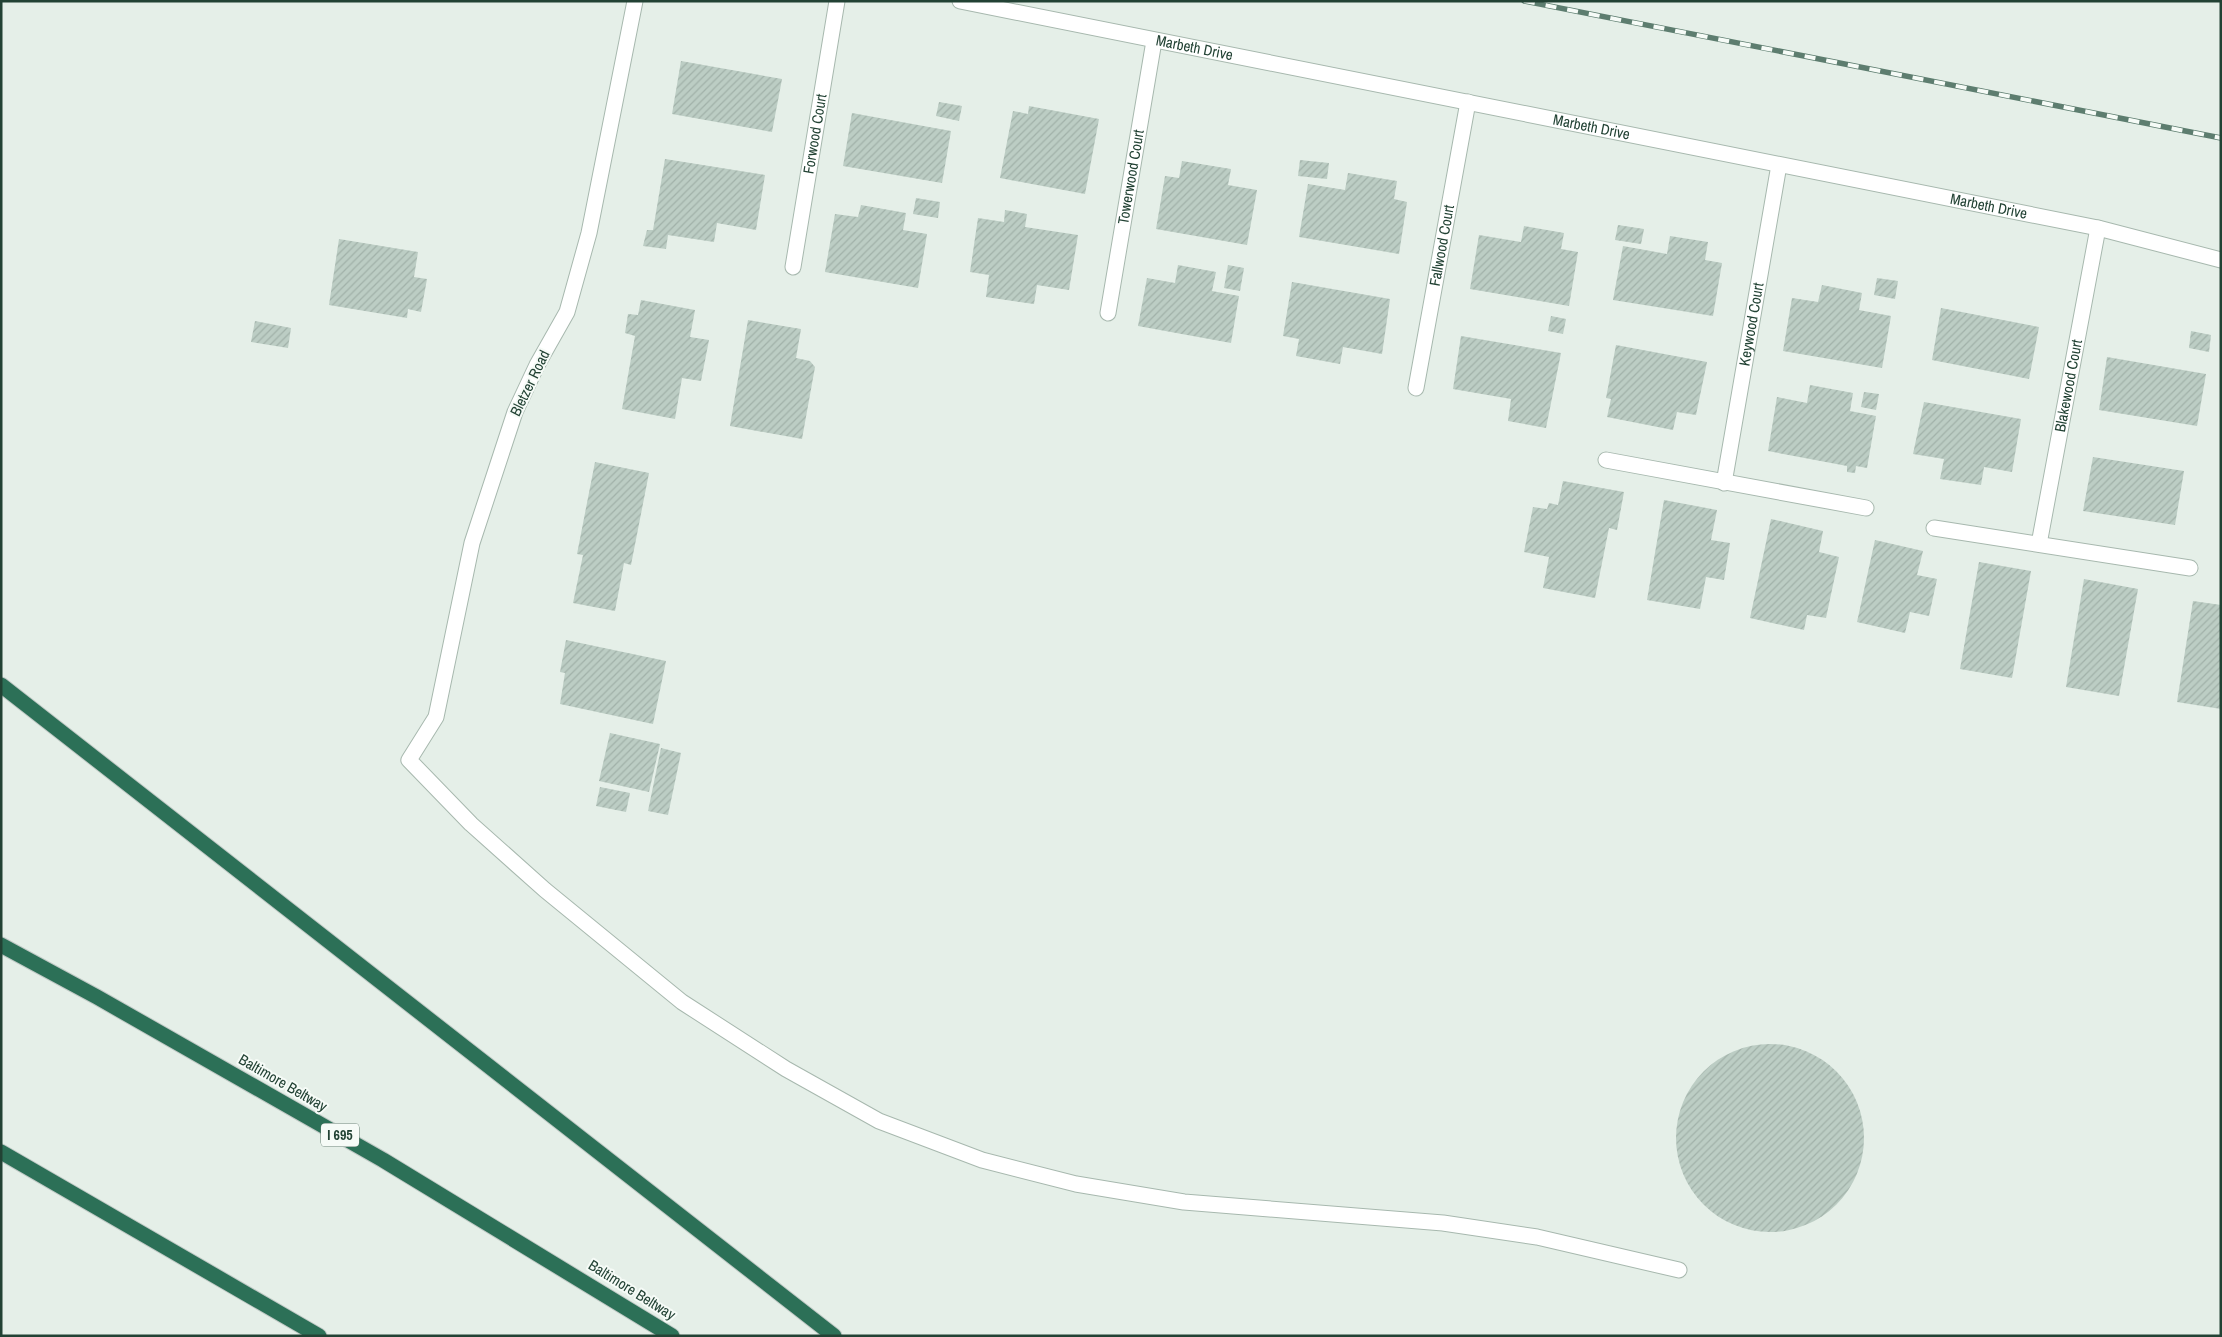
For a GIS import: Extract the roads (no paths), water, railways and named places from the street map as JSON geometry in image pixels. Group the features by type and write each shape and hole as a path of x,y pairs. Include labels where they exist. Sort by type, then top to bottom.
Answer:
{"highway":[{"path":"1,685 834,1336"},
{"name":"Baltimore Beltway","path":"1,945 383,1160 672,1336"},
{"path":"1,1152 319,1336"}],"street":[{"name":"Bletzer Road","path":"635,1 589,233 567,312 537,365 512,420 472,543 436,718 410,760 470,824 545,890 682,1002 786,1069 880,1121 982,1160 1076,1184 1184,1202 1443,1223 1537,1237 1679,1270"},
{"name":"Forwood Court","path":"793,267 837,1"},
{"name":"Marbeth Drive","path":"960,1 2098,228 2221,260"},
{"name":"Towerwood Court","path":"1108,313 1154,41"},
{"name":"Fallwood Court","path":"1416,388 1468,102"},
{"name":"Keywood Court","path":"1724,483 1779,165"},
{"name":"Blakewood Court","path":"2039,544 2098,228"},
{"path":"1606,460 1866,508"},
{"path":"1934,528 2190,568"}],"railway":[{"path":"1524,1 2221,138"}]}
